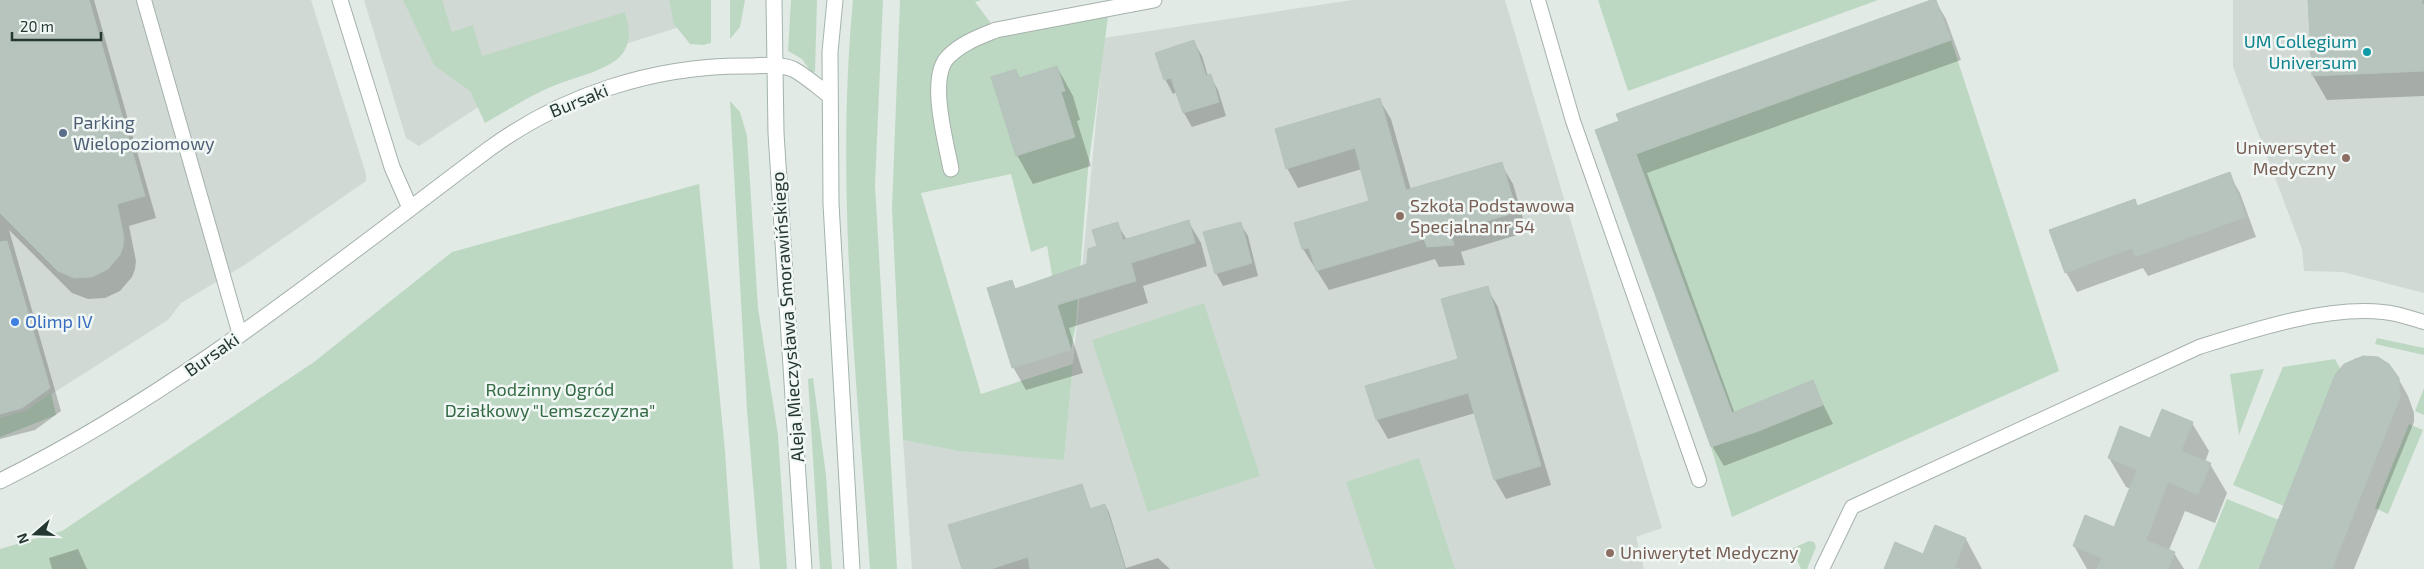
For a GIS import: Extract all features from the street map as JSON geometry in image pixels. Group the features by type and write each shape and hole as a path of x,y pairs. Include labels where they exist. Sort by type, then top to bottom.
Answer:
{"street":[{"path":"340,0 392,167 410,208"},
{"name":"Aleja Mieczysława Smorawińskiego","path":"774,0 776,133 804,569"},
{"path":"835,0 830,52 831,204 852,569"},
{"path":"951,169 938,90 939,71 948,57 972,40 996,30 1154,0"},
{"name":"Bursaki","path":"0,481 77,441 128,410 240,335 321,277 517,129 607,88 661,73 724,66 774,66"},
{"path":"774,66 792,69 830,96"}],"lane":[{"path":"144,0 240,335"},
{"path":"1538,0 1573,121 1699,480"},
{"path":"1822,569 1852,507 2199,347 2251,331 2331,314 2380,312 2424,322"}],"shaded area":[{"path":"0,0 311,0 366,174 366,181 246,264 181,303 168,320 25,411 0,422"},
{"path":"364,0 696,0 693,23 599,52 534,76 475,109 419,146 406,138"},
{"path":"1352,0 1505,0 1662,528 1636,537 1644,569 912,569 903,440 958,451 1064,459 1104,38"},
{"name":"Uniwersytet Medyczny","path":"2233,0 2424,0 2424,293 2343,272 2304,271 2302,249 2233,67"}],"green space":[{"path":"403,0 442,0 452,32 473,25 482,56 625,12 629,38 623,53 610,64 544,90 485,123 470,91 434,65"},
{"path":"669,0 711,0 711,43 703,45 690,44 674,24"},
{"path":"730,0 745,0 740,27 730,39"},
{"path":"791,0 817,0 815,72 811,72 802,59 788,51"},
{"path":"853,0 883,0 875,185 897,569 870,569 854,356 847,213 848,71"},
{"path":"900,0 982,0 975,2 996,30 1025,33 1109,9 1088,169 1076,324 1071,350 1057,303 1047,246 1031,252 1011,174 921,193 981,394 1073,364 1064,460 958,451 903,440 892,208"},
{"path":"1598,0 1878,0 1628,91"},
{"path":"1951,40 2059,371 1732,517 1711,447 1740,437 1636,154"},
{"path":"730,101 740,112 747,136 758,308 778,435 787,569 760,569 747,410"},
{"name":"Rodzinny Ogród Działkowy \"Lemszczyzna\"","path":"699,184 725,451 733,569 0,569 0,549 62,531 314,362 452,252"},
{"path":"1204,303 1260,476 1148,512 1092,340"},
{"path":"2377,338 2424,348 2424,355 2375,344"},
{"path":"2335,359 2340,368 2284,506 2233,485 2283,367"},
{"path":"2264,369 2239,435 2230,374"},
{"path":"813,378 826,475 832,569 820,569 808,379"},
{"path":"2424,388 2424,415 2415,411"},
{"path":"51,393 56,415 0,437 0,418 25,411"},
{"path":"2409,424 2423,430 2388,514 2375,508"},
{"path":"1419,458 1455,569 1375,569 1346,482"},
{"path":"2227,499 2279,520 2259,569 2198,569"},
{"path":"1809,541 1814,542 1816,547 1807,569 1801,569 1794,554 1790,553 1789,550"}],"building":[{"name":"Parking Wielopoziomowy","path":"0,0 89,0 145,196 117,204 124,238 120,255 108,269 92,277 74,278 58,271 0,213"},
{"path":"1931,0 1936,0 1951,40 1636,154 1732,413 1813,380 1823,405 1756,432 1711,447 1595,130 1619,121 1616,114"},
{"name":"UM Collegium Universum","path":"2308,0 2422,0 2422,4 2424,4 2424,71 2312,76"},
{"path":"1194,40 1206,76 1211,74 1219,102 1183,113 1171,78 1164,80 1155,53"},
{"path":"1057,66 1065,91 1061,92 1075,137 1016,156 991,77 1016,69 1019,78"},
{"path":"1380,98 1406,190 1502,162 1517,212 1450,232 1454,245 1427,247 1424,239 1316,271 1309,248 1302,249 1294,223 1369,201 1355,148 1286,169 1275,129"},
{"path":"2230,172 2246,217 2135,257 2132,248 2065,273 2049,230 2135,199 2137,206"},
{"path":"1189,220 1195,243 1131,263 1136,281 1057,305 1071,350 1012,368 987,288 1012,280 1015,289 1087,264 1088,249 1097,246 1092,230 1118,222 1123,240"},
{"path":"1241,222 1252,263 1215,274 1203,232"},
{"name":"Olimp IV","path":"7,241 50,388 22,408 0,414 0,242"},
{"path":"1488,286 1541,466 1494,480 1468,393 1376,420 1365,386 1458,359 1441,299"},
{"path":"2363,356 2378,357 2389,364 2399,378 2400,397 2332,569 2259,569 2335,375 2344,364"},
{"path":"2162,409 2193,422 2181,451 2211,463 2198,495 2168,482 2146,540 2175,552 2168,569 2097,569 2102,558 2073,546 2085,515 2114,527 2137,470 2108,458 2120,426 2150,438"},
{"path":"1082,484 1090,509 1105,504 1125,569 1030,569 1028,557 991,569 962,569 948,525"},
{"path":"1935,525 1966,538 1955,567 1958,569 1884,569 1895,542 1923,554"}],"place":[{"name":"UM Collegium Universum","path":"2367,52"},
{"name":"Parking Wielopoziomowy","path":"63,133"},
{"name":"Uniwersytet Medyczny","path":"2346,158"},
{"name":"Szkoła Podstawowa Specjalna nr 54","path":"1400,216"},
{"name":"Olimp IV","path":"15,322"},
{"name":"Uniwerytet Medyczny","path":"1610,553"}]}
